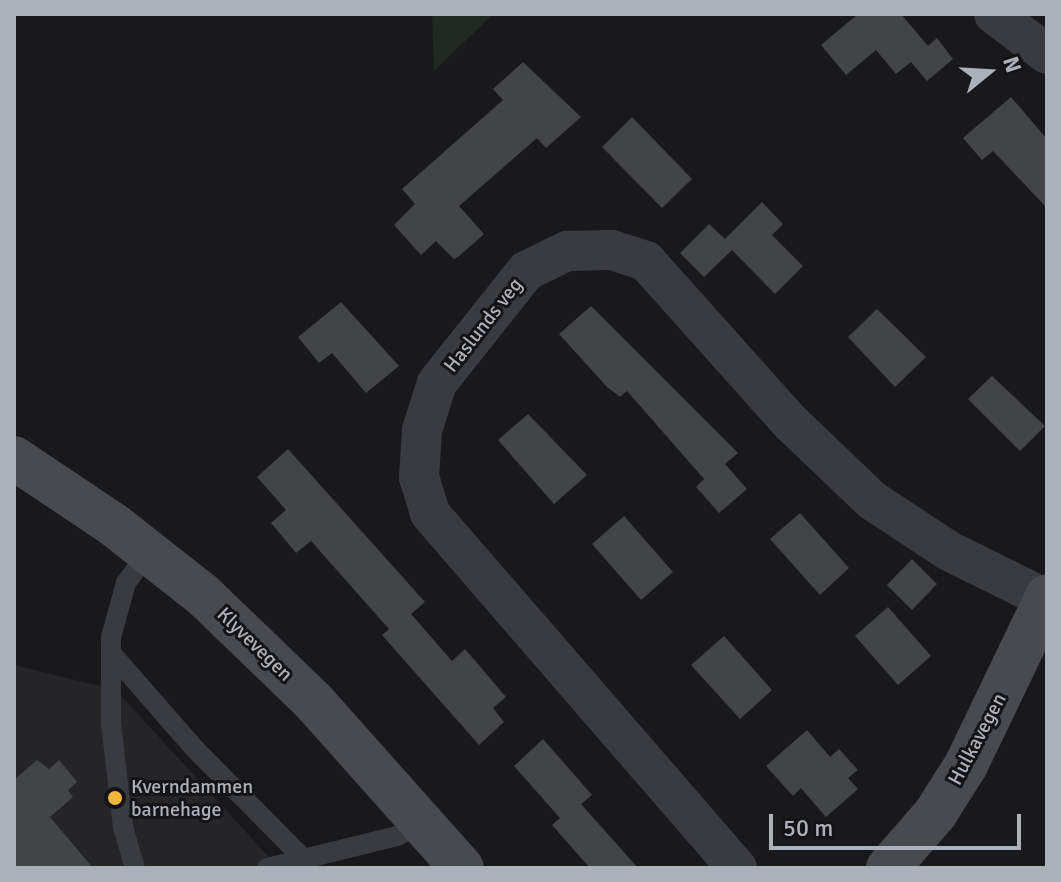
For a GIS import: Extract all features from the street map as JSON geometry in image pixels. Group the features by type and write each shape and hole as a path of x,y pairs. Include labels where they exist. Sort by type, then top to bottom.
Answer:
{"main road":[{"name":"Klyvevegen","path":"14,458 149,551 314,702 462,868"},
{"name":"Hulkavegen","path":"888,868 935,814 966,765 1046,598"}],"street":[{"path":"994,14 1047,54"},
{"name":"Haslunds veg","path":"737,868 430,513 419,477 422,430 437,383 526,271 567,251 612,250 646,261 791,423 873,501 949,551 1046,598"}],"lane":[{"path":"135,868 123,827 111,723 113,617 126,583 149,551"},
{"path":"112,654 204,759 303,858"},
{"path":"267,868 397,836 423,823"}],"shaded area":[{"path":"432,14 493,14 434,71"},
{"name":"Kverndammen barnehage","path":"14,665 116,690 269,857 273,868 14,868"}],"building":[{"path":"858,14 901,14 928,46 937,38 953,59 927,81 911,62 896,74 876,50 846,75 821,45"},
{"path":"523,62 581,117 546,148 537,138 459,206 484,234 458,257 454,259 436,241 421,255 394,225 415,204 402,189 503,100 493,89"},
{"path":"1011,97 1047,139 1047,208 993,151 982,160 963,138"},
{"path":"632,117 692,179 662,208 602,147"},
{"path":"762,202 783,224 772,235 803,266 775,294 732,250 704,277 680,253 709,224 725,239"},
{"path":"341,302 399,366 366,393 332,353 319,363 298,337"},
{"path":"591,306 738,453 725,464 747,489 719,513 696,487 704,479 627,391 620,397 607,387 559,334"},
{"path":"877,309 926,357 895,387 848,337"},
{"path":"992,376 1045,426 1020,451 968,399"},
{"path":"528,414 587,475 554,504 498,440"},
{"path":"288,449 425,602 411,614 452,661 465,649 506,697 493,708 504,722 479,745 382,635 389,629 311,541 296,553 271,523 286,510 257,477"},
{"path":"800,513 849,568 820,595 770,539"},
{"path":"624,516 673,572 641,600 592,544"},
{"path":"912,559 937,584 912,610 887,585"},
{"path":"888,607 931,656 898,685 855,636"},
{"path":"724,636 772,690 740,719 691,665"},
{"path":"807,730 830,757 839,749 858,770 848,778 858,789 826,817 801,788 793,796 766,766"},
{"path":"543,739 592,795 581,804 638,868 590,868 552,825 560,818 514,766"},
{"path":"37,760 49,769 59,760 77,782 68,790 73,797 50,817 93,868 14,868 14,780"}],"place":[{"name":"Kverndammen barnehage","path":"115,798"}]}
